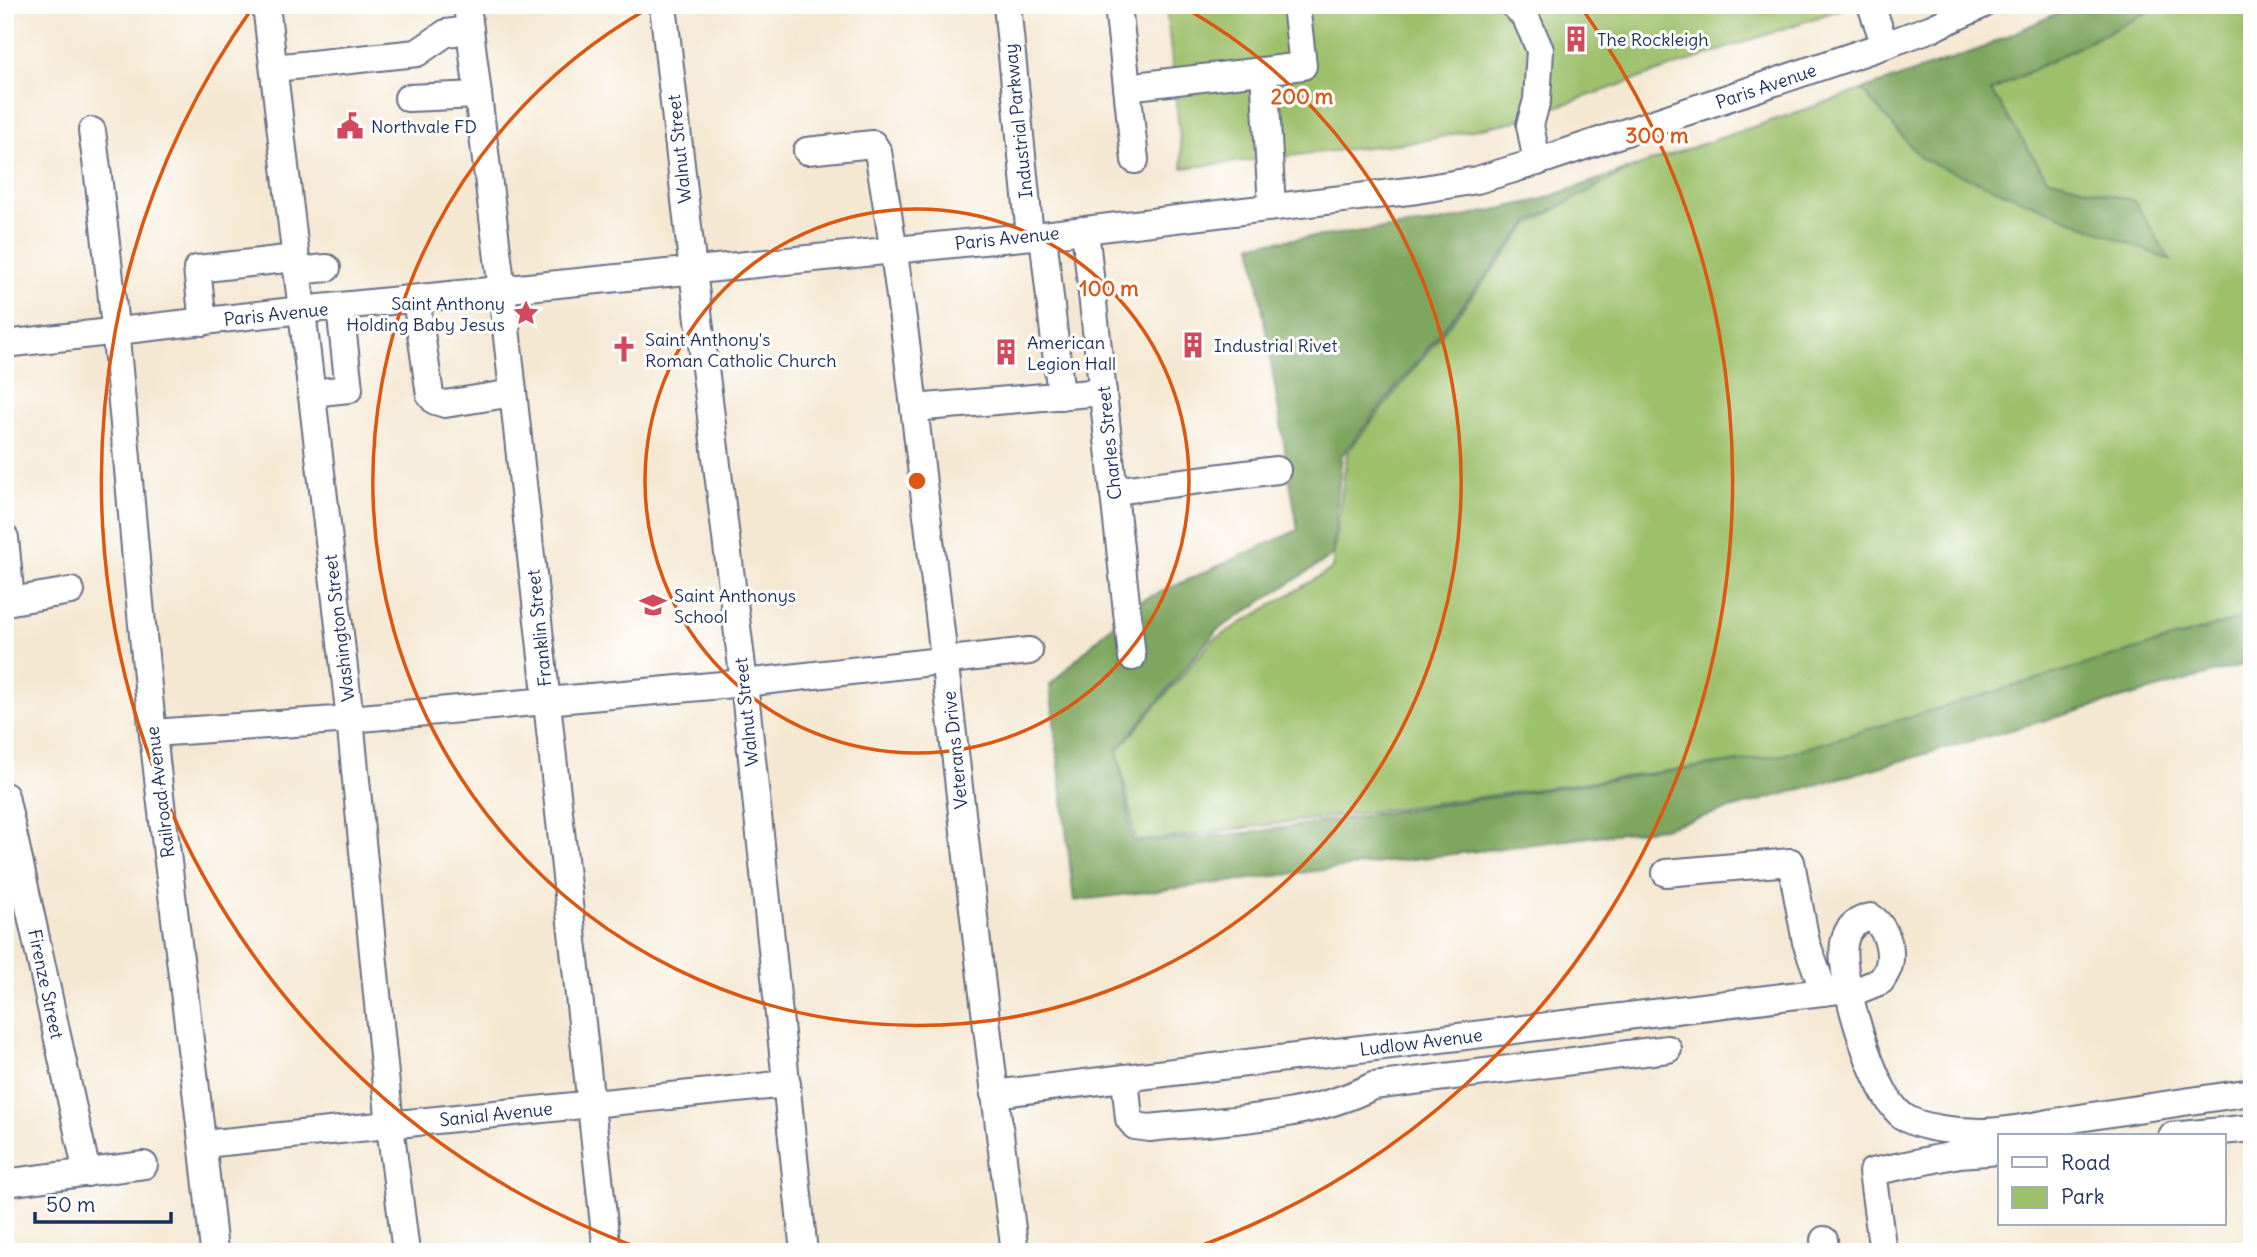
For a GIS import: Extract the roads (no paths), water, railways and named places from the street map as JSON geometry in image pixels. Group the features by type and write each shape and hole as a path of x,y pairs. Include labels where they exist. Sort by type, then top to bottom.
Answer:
{"street":[{"name":"Washington Street","path":"266,5 350,719 390,1126 406,1252"},
{"name":"Walnut Street","path":"663,5 744,683 804,1252"},
{"name":"Industrial Parkway","path":"1006,5 1061,396"},
{"path":"1118,5 1135,160"},
{"path":"1127,87 1303,66 1296,5"},
{"path":"1514,5 1526,18 1540,50 1537,100 1530,125 1537,162"},
{"path":"1871,5 1879,47"},
{"name":"Paris Avenue","path":"5,345 301,310 1086,230 1465,182 1537,162 1808,72 1879,47 1927,17 1982,5"},
{"path":"274,68 417,53 468,18"},
{"name":"Franklin Street","path":"468,18 502,291 607,1252"},
{"path":"1264,71 1272,207"},
{"path":"408,98 478,95"},
{"name":"Railroad Avenue","path":"92,131 116,332 153,733 204,1144 214,1252"},
{"name":"Veterans Drive","path":"807,150 873,144 878,152 895,249 1015,1252"},
{"name":"Charles Street","path":"1086,230 1132,657"},
{"path":"203,322 197,269 296,265 327,268"},
{"path":"416,299 430,395 435,401 445,404 513,393"},
{"path":"311,393 349,389 340,307"},
{"path":"914,408 1103,392"},
{"path":"1114,491 1277,470"},
{"path":"5,538 8,601 71,591"},
{"path":"153,733 350,719 744,683 1029,651"},
{"name":"Firenze Street","path":"5,796 88,1173"},
{"path":"1666,873 1791,862 1806,942 1840,992 1882,1090 1904,1117 1934,1128 1984,1132 2252,1092"},
{"name":"Ludlow Avenue","path":"994,1094 1840,992"},
{"path":"1577,1022 1581,1060"},
{"path":"1370,1048 1373,1086"},
{"path":"1125,1078 1129,1119 1135,1126 1150,1128 1316,1108 1354,1096 1373,1086 1668,1049"},
{"name":"Sanial Avenue","path":"204,1144 787,1084"},
{"path":"2192,1134 2252,1128"},
{"path":"1883,1252 1872,1172 1959,1154 1998,1151"},
{"path":"5,1183 144,1165"}],"place":[{"name":"The Rockleigh","path":"1576,39"},
{"name":"Northvale FD","path":"350,126"},
{"name":"Saint Anthony Holding Baby Jesus","path":"526,313"},
{"name":"Industrial Rivet","path":"1193,345"},
{"name":"Saint Anthony's Roman Catholic Church","path":"624,349"},
{"name":"American Legion Hall","path":"1006,352"},
{"name":"Saint Anthonys School","path":"653,605"}]}
